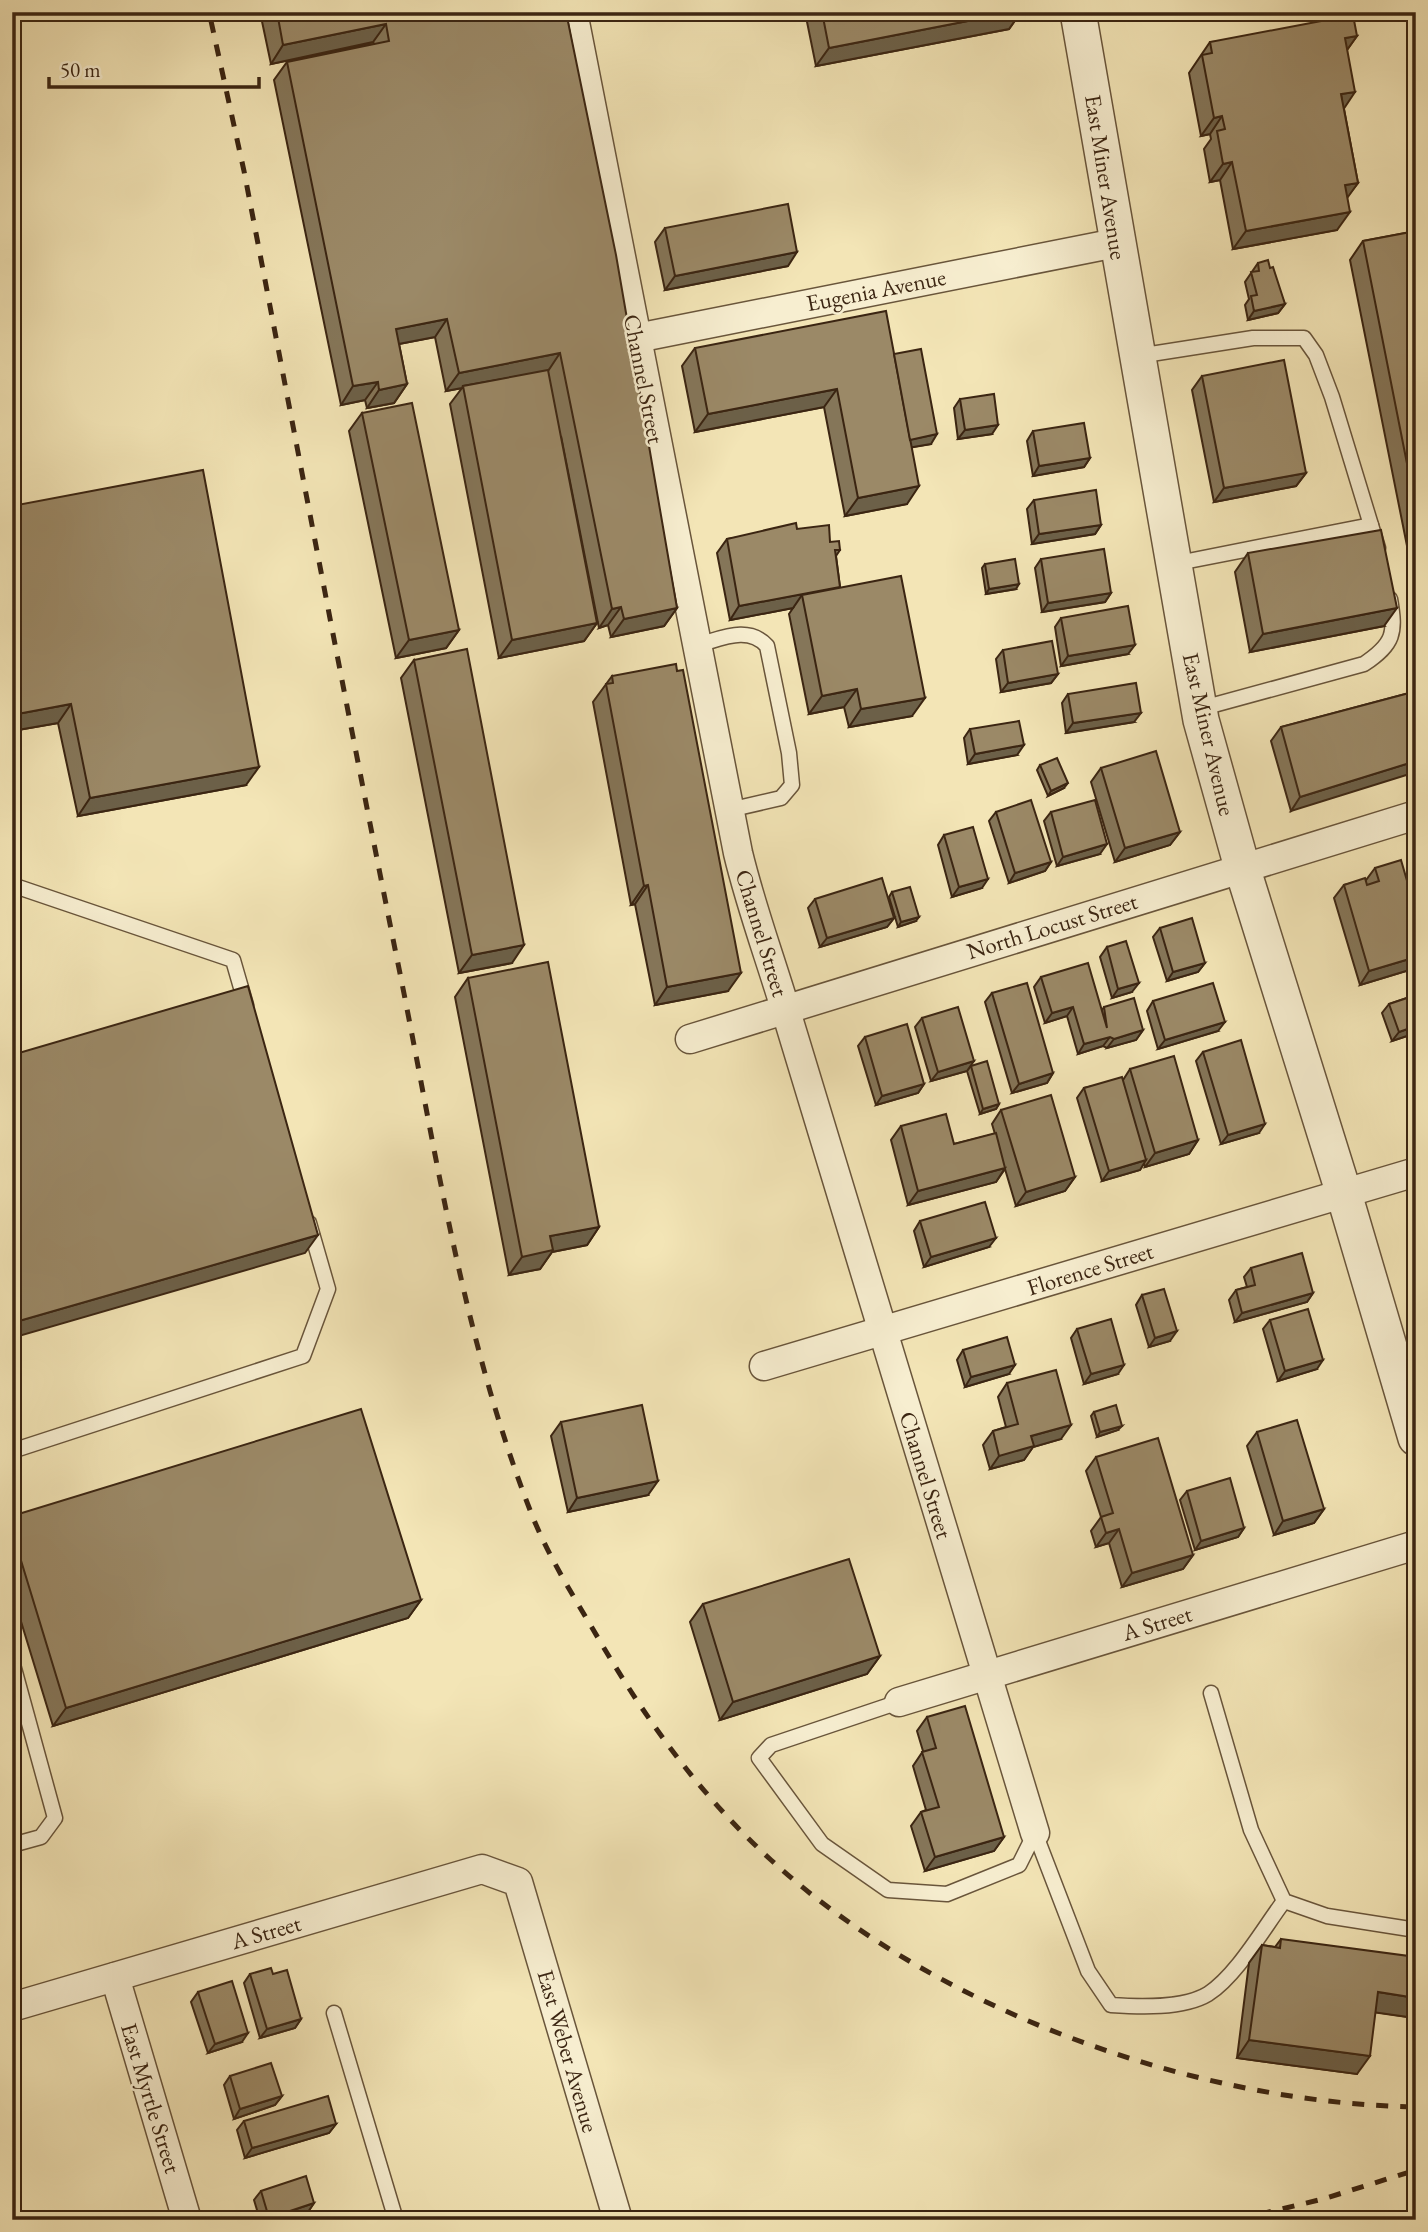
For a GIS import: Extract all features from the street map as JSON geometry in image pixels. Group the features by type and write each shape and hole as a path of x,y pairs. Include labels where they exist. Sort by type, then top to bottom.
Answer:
{"street":[{"name":"Channel Street","path":"573,12 729,810 754,921 765,943 1035,1832"},
{"name":"East Miner Avenue","path":"1078,12 1199,709 1242,867 1344,1194 1416,1438"},
{"name":"Eugenia Avenue","path":"636,338 1116,243"},
{"name":"North Locust Street","path":"690,1039 1416,815"},
{"name":"Florence Street","path":"764,1366 1416,1172"},
{"name":"A Street","path":"899,1702 1416,1545"},
{"name":"A Street","path":"12,2007 482,1869 518,1882"},
{"name":"East Weber Avenue","path":"518,1882 618,2220"},
{"name":"East Myrtle Street","path":"115,1977 187,2220"}],"lane":[{"path":"1136,356 1253,338 1304,338 1316,355 1332,397 1382,561"},
{"path":"1173,564 1371,525"},
{"path":"1199,709 1352,667 1373,658 1391,638 1394,625 1387,585"},
{"path":"697,645 745,633 760,638 767,646 781,713 792,785 780,798 729,810"},
{"path":"12,885 233,960 252,1026"},
{"path":"12,1451 303,1356 328,1289 306,1210"},
{"path":"12,1661 55,1818 41,1837 12,1845"},
{"path":"1211,1693 1251,1830 1284,1900 1327,1916 1416,1930"},
{"path":"899,1702 771,1745 759,1758 822,1843 888,1890 947,1894 1019,1865 1035,1832"},
{"path":"1035,1832 1088,1971 1111,2005 1158,2008 1207,1994 1239,1962 1284,1900"},
{"path":"334,2013 396,2220"}],"building":[{"path":"277,12 566,12 616,255 677,608 624,619 621,607 612,609 560,353 459,373 447,319 396,329 407,384 379,390 378,382 353,386 287,62 389,41 386,24 283,45"},
{"path":"822,12 1014,12 829,48"},
{"path":"1353,15 1357,36 1345,38 1355,92 1341,94 1358,183 1345,185 1350,212 1246,231 1232,162 1223,164 1217,131 1225,129 1222,116 1214,118 1202,55 1212,53 1210,42"},
{"path":"788,204 797,252 675,276 665,228"},
{"path":"1416,231 1416,509 1363,241"},
{"path":"1268,260 1270,268 1273,267 1285,304 1254,311 1251,296 1257,295 1251,272 1259,271 1258,263"},
{"path":"886,311 919,486 858,498 837,389 708,414 695,348"},
{"path":"921,349 937,434 910,440 894,354"},
{"path":"1284,360 1306,473 1224,488 1202,376"},
{"path":"548,370 597,623 512,640 463,386"},
{"path":"994,394 998,425 965,430 960,399"},
{"path":"412,403 459,630 409,640 362,413"},
{"path":"1084,423 1090,458 1039,466 1033,431"},
{"path":"203,470 259,767 90,798 71,704 12,715 12,506"},
{"path":"1096,490 1101,525 1039,534 1034,500"},
{"path":"796,523 797,529 829,525 830,542 839,541 840,550 835,550 840,587 739,606 727,539"},
{"path":"1381,530 1397,608 1263,634 1248,553"},
{"path":"1104,549 1111,593 1048,603 1041,559"},
{"path":"1015,559 1019,584 989,589 985,564"},
{"path":"901,576 925,698 861,709 857,689 822,696 802,595"},
{"path":"1128,606 1135,645 1068,656 1061,618"},
{"path":"1052,641 1058,674 1008,683 1003,650"},
{"path":"467,649 524,945 472,955 414,660"},
{"path":"676,664 677,671 683,670 741,973 667,987 648,885 644,886 606,684 613,683 612,676"},
{"path":"1136,683 1141,713 1073,723 1068,694"},
{"path":"1413,692 1416,700 1416,761 1300,797 1281,727"},
{"path":"1019,721 1024,745 975,754 970,729"},
{"path":"1156,751 1180,832 1125,848 1101,768"},
{"path":"1057,758 1068,783 1051,791 1040,765"},
{"path":"1031,800 1051,862 1015,873 996,812"},
{"path":"1095,800 1107,844 1063,857 1051,812"},
{"path":"973,827 988,879 959,887 944,835"},
{"path":"1401,860 1410,891 1416,890 1416,957 1369,971 1344,885 1365,878 1367,885 1379,881 1375,868"},
{"path":"882,878 894,918 827,938 815,899"},
{"path":"910,887 919,917 901,922 892,892"},
{"path":"1192,918 1205,963 1173,972 1160,928"},
{"path":"1126,941 1139,983 1118,989 1107,947"},
{"path":"548,962 599,1227 550,1236 553,1250 522,1257 468,978"},
{"path":"1088,963 1107,1028 1104,1007 1134,998 1143,1030 1084,1044 1073,1007 1052,1013 1041,977"},
{"path":"1027,983 1053,1073 1019,1084 992,993"},
{"path":"1213,983 1225,1022 1165,1040 1153,1001"},
{"path":"248,986 318,1235 12,1323 12,1055"},
{"path":"1416,995 1416,1026 1399,1032 1389,1004"},
{"path":"958,1007 974,1061 938,1072 922,1018"},
{"path":"907,1024 924,1084 882,1096 865,1037"},
{"path":"1241,1040 1265,1124 1228,1135 1203,1052"},
{"path":"1174,1056 1198,1140 1155,1153 1130,1069"},
{"path":"987,1061 999,1104 983,1109 971,1066"},
{"path":"1122,1077 1146,1160 1109,1171 1084,1088"},
{"path":"1051,1095 1075,1177 1026,1192 1001,1110"},
{"path":"946,1114 954,1144 996,1133 1005,1168 918,1191 901,1126"},
{"path":"985,1202 996,1238 931,1257 920,1221"},
{"path":"1302,1253 1313,1293 1242,1313 1236,1290 1255,1285 1251,1268"},
{"path":"1164,1289 1177,1331 1155,1338 1142,1295"},
{"path":"1308,1309 1323,1360 1285,1371 1270,1320"},
{"path":"1111,1319 1124,1365 1091,1374 1077,1329"},
{"path":"1007,1337 1015,1365 971,1377 963,1350"},
{"path":"1056,1370 1071,1425 1031,1436 1034,1446 999,1456 993,1431 1018,1424 1007,1383"},
{"path":"642,1405 658,1481 577,1498 561,1422"},
{"path":"1116,1405 1122,1426 1100,1432 1094,1412"},
{"path":"361,1409 421,1600 66,1708 12,1531 12,1516"},
{"path":"1297,1420 1324,1509 1283,1521 1257,1432"},
{"path":"1158,1438 1193,1555 1132,1573 1119,1529 1106,1533 1101,1517 1113,1513 1096,1457"},
{"path":"1230,1478 1244,1528 1201,1541 1187,1491"},
{"path":"849,1559 880,1656 733,1702 703,1604"},
{"path":"965,1706 1004,1837 935,1857 921,1812 939,1807 922,1752 936,1748 927,1717"},
{"path":"1281,1939 1416,1957 1416,1998 1378,1992 1370,2056 1249,2040 1262,1945 1280,1948"},
{"path":"271,1968 273,1974 287,1970 301,2019 267,2029 250,1974"},
{"path":"232,1981 248,2033 215,2044 198,1992"},
{"path":"271,2063 282,2096 240,2109 230,2076"},
{"path":"328,2096 336,2124 252,2148 244,2121"},
{"path":"306,2176 314,2203 269,2218 261,2191"}],"railway":[{"path":"211,21 244,171 436,1162 467,1303 485,1373 530,1510 545,1545 572,1594 657,1730 722,1810 771,1860 837,1914 910,1961 989,2003 1072,2038 1158,2067 1245,2088 1331,2101 1416,2107"},
{"path":"1236,2220 1323,2199 1416,2170"}]}
